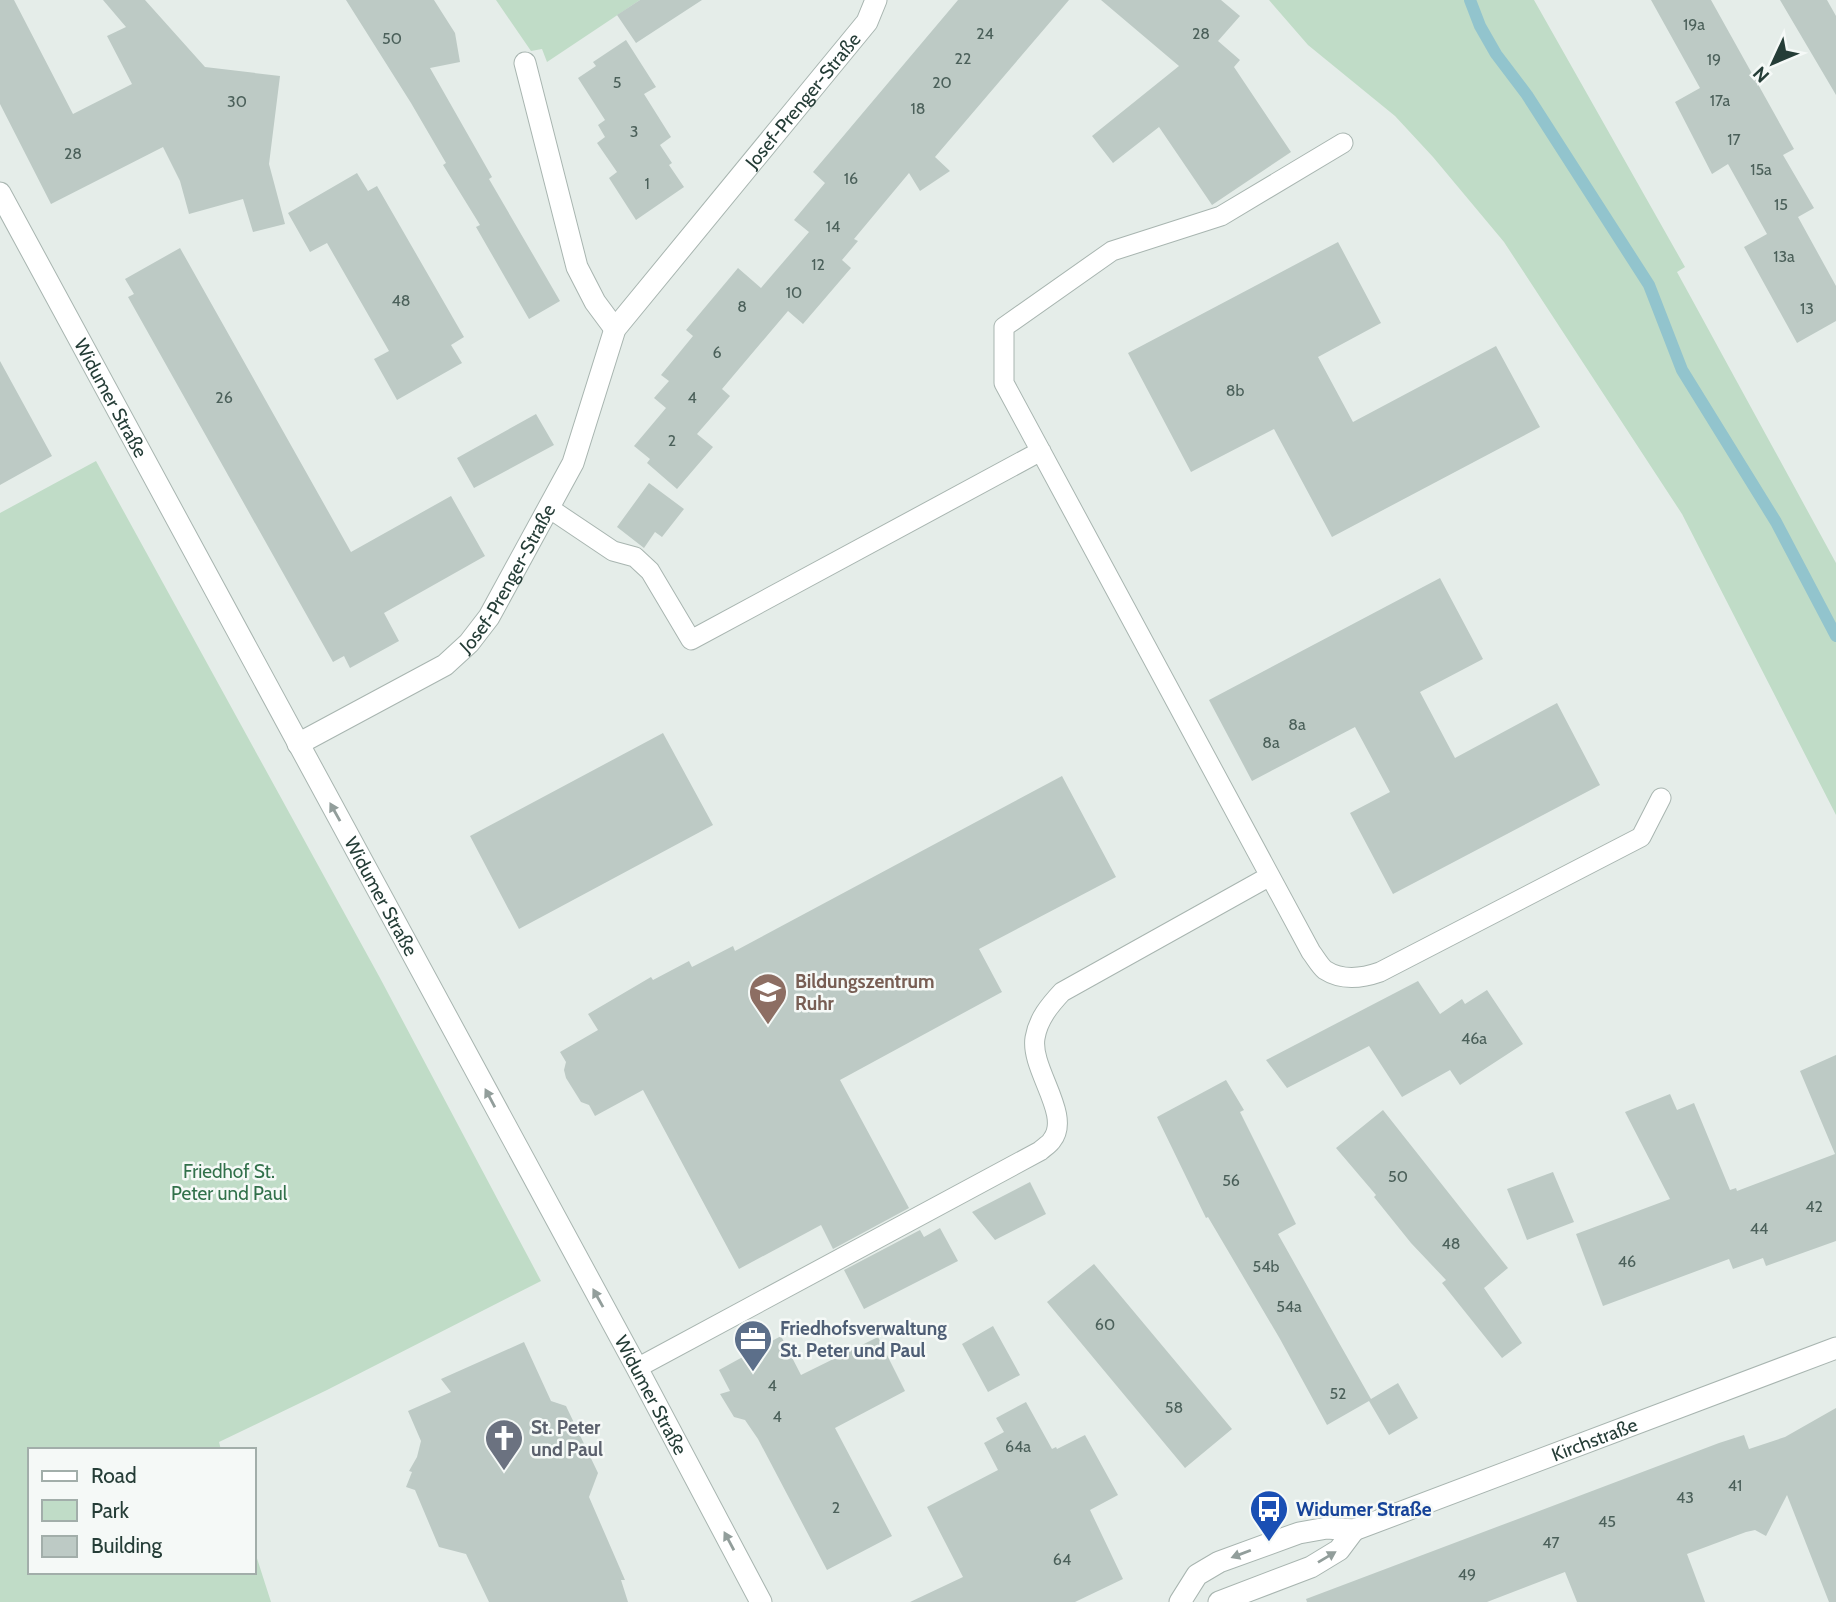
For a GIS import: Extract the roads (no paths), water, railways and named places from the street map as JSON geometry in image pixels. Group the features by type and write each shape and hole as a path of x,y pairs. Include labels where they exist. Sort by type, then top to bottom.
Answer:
{"street":[{"name":"Josef-Prenger-Straße","path":"298,744 445,665 469,643 489,617 573,463 615,329 867,22 876,0"},
{"path":"525,63 577,267 595,302 615,329"},
{"name":"Widumer Straße","path":"0,192 637,1367 761,1602"},
{"name":"Kirchstraße","path":"1180,1602 1197,1575 1219,1562 1299,1533 1327,1528 1354,1530 1836,1348"},
{"name":"Kirchstraße","path":"1219,1602 1311,1567 1339,1550 1354,1530"}],"lane":[{"path":"1342,143 1221,216 1112,251 1004,327 1004,383 1311,952 1325,970 1347,977 1362,978 1380,972 1641,837 1661,798"},
{"path":"549,508 613,551 635,557 650,571 691,640 1041,451"},
{"path":"637,1367 982,1183 1054,1140 1059,1119 1035,1058 1035,1037 1046,1009 1062,992 1270,876"}],"waterway":[{"path":"1470,0 1480,26 1496,54 1527,95 1649,285 1682,370 1776,522 1836,636"}],"place":[{"name":"Bildungszentrum Ruhr","path":"768,1026"},
{"name":"Friedhofsverwaltung St. Peter und Paul","path":"753,1373"},
{"name":"St. Peter und Paul","path":"504,1472"},
{"name":"Widumer Straße","path":"1269,1543"}],"park label":[{"name":"Friedhof St. Peter und Paul","path":"229,1182"}]}
